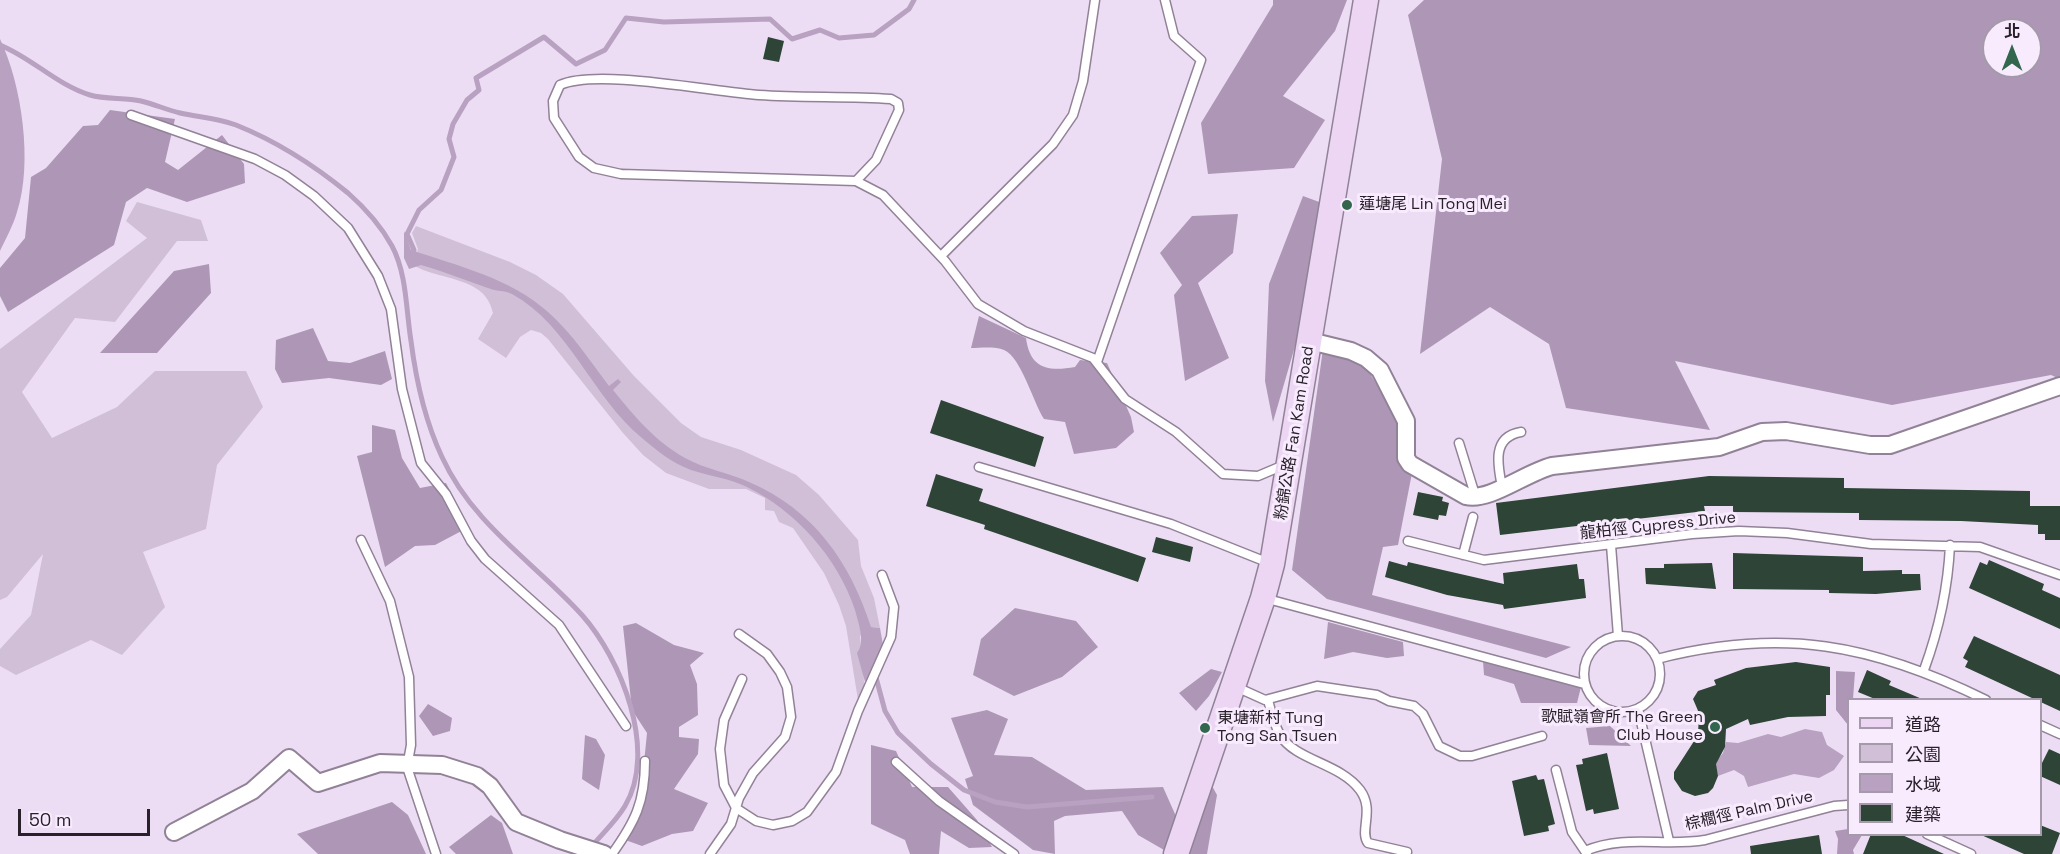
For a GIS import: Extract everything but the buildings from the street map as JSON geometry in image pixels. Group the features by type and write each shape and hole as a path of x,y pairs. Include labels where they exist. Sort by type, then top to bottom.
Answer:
{"main road":[{"name":"粉錦公路 Fan Kam Road","path":"1176,854 1263,598 1272,564 1366,0"}],"street":[{"path":"1310,341 1352,351 1366,358 1380,370 1406,421 1405,450 1410,464 1466,496 1476,499 1528,473 1552,466 1719,447 1762,432 1785,431 1870,445 1890,445 2060,386"},
{"path":"174,832 252,791 289,758 318,783 380,762 408,762 442,765 477,776 490,786 516,822 560,840 604,854"}],"lane":[{"path":"941,256 1053,144 1073,116 1083,81 1095,0"},
{"path":"1097,362 1201,60 1174,36 1165,0"},
{"path":"856,181 876,160 899,110 898,103 891,99 759,95 630,81 574,78 560,85 553,101 554,118 579,157 594,168 621,174 856,181 883,195 941,256 978,304 1024,331 1097,362 1125,399 1176,432 1223,474 1258,476 1290,462"},
{"path":"131,115 255,159 275,169 314,196 348,228 378,276 391,309 402,389 421,463 446,494 471,541 485,559 559,625 626,726"},
{"path":"1502,488 1497,450 1508,438 1521,432"},
{"path":"1459,444 1476,499"},
{"path":"980,467 1171,525 1272,564"},
{"path":"1463,555 1473,518"},
{"name":"龍柏徑 Cypress Drive","path":"1408,541 1484,560 1501,560 1692,534 1740,531 1787,533 1871,544 1980,547 1998,551 2060,575"},
{"path":"361,540 390,600 409,676 411,745 407,767 436,854"},
{"path":"1611,545 1618,636"},
{"path":"1924,670 1937,635 1948,579 1950,545"},
{"path":"742,680 724,720 720,748 724,785 735,808 756,821 773,825 792,821 807,812 836,772 858,711 891,637 894,607 882,575"},
{"path":"1263,598 1584,684"},
{"path":"710,854 731,824 735,808 753,773 785,737 791,717 787,687 780,672 767,654 739,634"},
{"path":"1618,636 1631,637 1643,642 1657,659 1661,676 1658,689 1652,699 1638,709 1619,713 1607,710 1597,704 1584,684 1587,659 1594,648 1605,640 1618,636"},
{"path":"1657,659 1690,651 1757,642 1791,642 1859,651 1924,670 1984,698"},
{"path":"1233,686 1268,700 1317,686 1377,695 1389,701 1414,706 1423,714 1439,747 1460,756 1472,756 1542,736"},
{"path":"1268,700 1274,724 1281,737 1293,748 1343,772 1360,790 1367,804 1369,816 1365,834 1368,843 1407,852"},
{"path":"1638,709 1669,842"},
{"path":"2042,726 2060,734"},
{"path":"612,854 631,827 642,801 645,761"},
{"path":"896,762 939,801 1014,854"},
{"path":"1556,770 1572,832 1586,853"},
{"name":"棕櫚徑 Palm Drive","path":"1586,853 1613,842 1705,840 1834,807 1847,806"},
{"path":"1931,836 1971,854"}],"green space":[{"path":"137,202 201,220 208,241 177,241 115,322 75,318 22,392 52,438 117,407 155,371 246,371 263,407 217,465 206,529 143,552 165,607 122,655 91,640 16,675 0,666 0,649 31,615 43,554 7,597 0,600 0,349 147,238 126,221"},
{"path":"416,226 510,262 536,275 563,294 634,376 681,423 701,437 741,450 796,475 819,495 858,540 861,566 874,598 880,628 871,627 860,636 865,693 858,700 846,626 839,605 824,573 793,528 779,522 774,511 765,510 765,498 746,489 709,489 666,473 643,455 623,433 541,333 531,330 520,337 506,358 478,339 493,313 489,301 472,286 413,265 418,249 412,233"}],"shaded area":[{"path":"1273,0 1347,0 1335,31 1283,96 1325,120 1294,168 1208,174 1201,123 1273,5"},
{"path":"1424,0 2060,0 2060,379 2051,375 1892,405 1675,361 1710,430 1566,408 1549,344 1490,307 1420,354 1442,159 1408,15"},
{"path":"110,110 175,119 165,162 178,170 222,135 244,164 245,183 187,202 147,188 126,202 114,245 8,312 0,296 0,268 25,238 31,177 46,168 83,126 98,125"},
{"path":"1303,196 1322,203 1300,329 1273,422 1265,381 1269,284"},
{"path":"1238,214 1233,253 1198,283 1229,358 1185,381 1174,295 1182,285 1160,253 1192,216"},
{"path":"209,264 211,293 157,353 100,353 174,271"},
{"path":"979,316 1026,338 1031,356 1042,366 1056,369 1075,367 1080,360 1107,363 1131,417 1134,432 1116,448 1074,454 1065,422 1044,419 1021,370 1010,354 996,348 971,348"},
{"path":"313,328 328,361 350,363 385,351 392,379 381,385 329,378 282,383 275,369 276,340"},
{"path":"1323,349 1352,358 1368,370 1398,421 1412,473 1398,545 1383,547 1372,595 1571,647 1546,658 1327,599 1292,570"},
{"path":"372,425 395,430 402,458 420,488 446,483 469,527 435,545 415,546 385,567 357,456 372,452"},
{"path":"1015,608 1076,621 1098,647 1062,677 1014,696 973,675 981,639"},
{"path":"1328,622 1403,642 1404,656 1387,658 1353,652 1324,659"},
{"path":"636,623 674,645 704,653 690,665 697,684 698,715 679,727 679,737 699,739 698,754 674,789 708,803 693,831 672,834 642,846 617,837 629,828 642,783 647,733 632,710 623,626"},
{"path":"1483,661 1581,687 1577,703 1521,703 1514,684 1484,675"},
{"path":"1211,669 1222,672 1209,696 1196,711 1179,693"},
{"path":"1836,671 1855,672 1853,698 1847,698 1847,724 1836,710"},
{"path":"428,704 452,718 450,731 433,736 419,716"},
{"path":"987,710 1008,719 994,755 1032,757 1086,790 1163,787 1179,823 1206,775 1217,795 1207,854 1171,854 1138,835 1122,811 1065,816 1054,821 1055,854 1033,850 973,805 965,779 973,776 951,718"},
{"path":"1610,726 1631,746 1589,745 1586,728"},
{"path":"585,735 596,739 605,755 599,790 582,779"},
{"path":"871,745 896,751 912,787 948,787 977,820 992,847 969,848 941,831 939,854 910,854 905,840 871,824"},
{"path":"392,802 408,815 426,854 318,854 297,834"},
{"path":"491,815 502,823 513,854 456,854 449,847"},
{"path":"1847,829 1847,836 1861,836 1853,850 1854,854 1837,854 1838,839 1835,831"}],"water":[{"path":"0,39 8,58 19,101 23,124 24,171 22,192 15,217 0,251"},
{"path":"404,231 411,250 483,274 517,290 548,312 573,338 609,386 618,379 621,382 613,390 646,428 664,444 693,462 749,482 772,494 793,507 811,523 840,560 852,581 871,627 880,628 883,645 865,682 857,653 861,643 861,632 847,591 826,555 798,523 765,497 747,487 684,467 653,447 624,421 565,342 532,307 512,294 421,265 409,269 404,258"},
{"path":"1805,729 1822,732 1827,745 1844,756 1834,770 1819,778 1794,774 1748,787 1744,776 1734,770 1718,776 1715,763 1723,753 1726,742 1738,743 1768,734 1781,737"}],"waterway":[{"path":"413,255 414,250 407,234 419,210 441,190 454,157 449,139 453,124 467,100 479,90 476,78 544,37 576,64 605,50 626,18 664,22 770,19 792,39 820,30 839,38 874,35 909,9 914,0"},
{"path":"0,45 78,91 102,97 141,101 180,113 215,119 251,131 280,146 322,173 348,193 378,224 392,246 401,268 419,385 426,415 442,457 455,481 487,523 582,615 610,656 630,706 636,733 638,759 634,784 625,806 592,846"},
{"path":"871,659 885,711 898,733 931,764 964,790 995,802 1027,807 1152,797"}],"place":[{"name":"蓮塘尾 Lin Tong Mei","path":"1347,205"},
{"name":"歌賦嶺會所 The Green Club House","path":"1715,727"},
{"name":"東塘新村 Tung Tong San Tsuen","path":"1205,728"}]}
